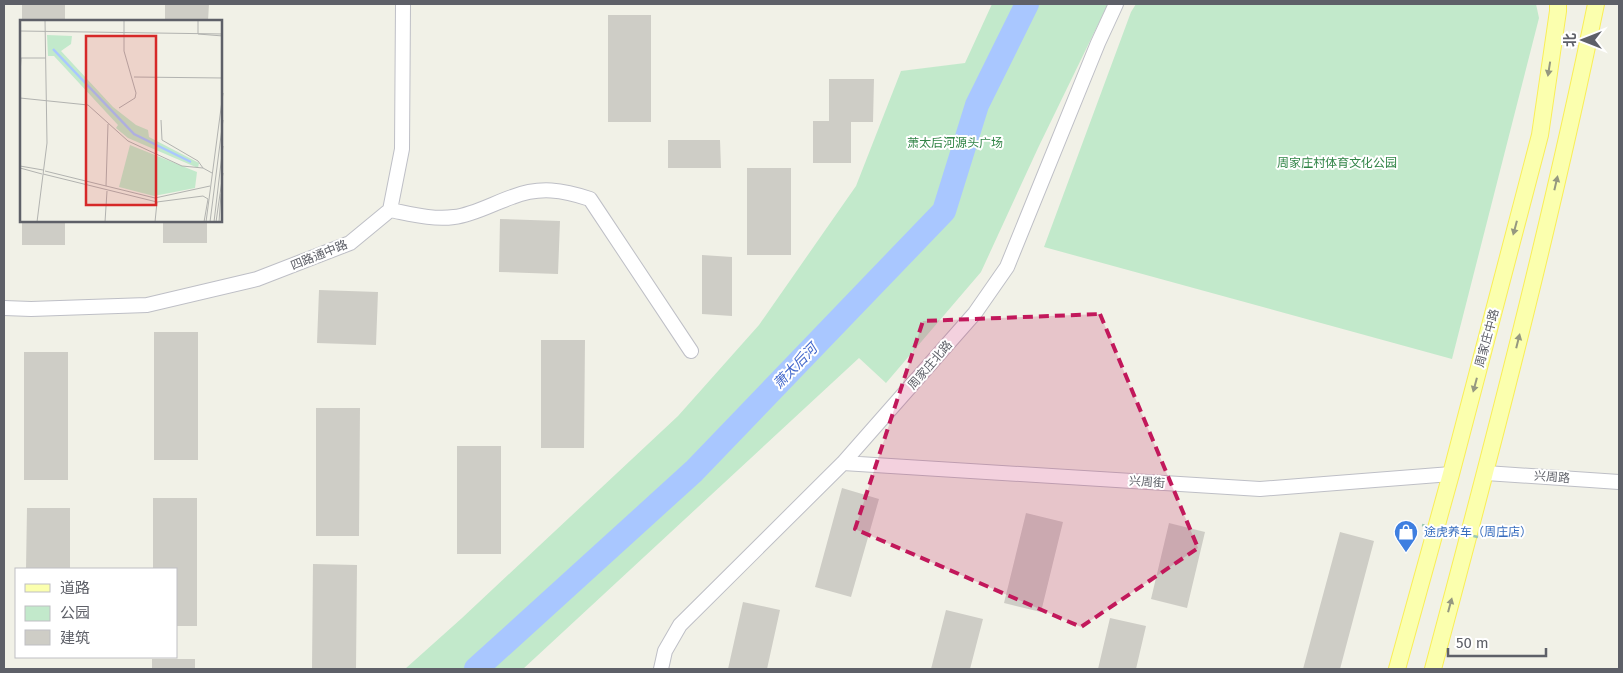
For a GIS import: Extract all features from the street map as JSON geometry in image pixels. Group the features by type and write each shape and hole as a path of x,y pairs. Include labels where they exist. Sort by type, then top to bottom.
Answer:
{"main road":[{"name":"周家庄中路","path":"1398,669 1540,135 1558,4"},
{"path":"1433,669 1486,473 1576,98 1596,4"}],"street":[{"path":"403,4 402,149 390,210 426,217 455,217 494,205 514,196 547,190 567,191 590,199 691,350"},
{"name":"周家庄北路","path":"661,669 665,651 680,625 843,463 975,313 1007,266 1098,43 1116,4"},
{"name":"四路通中路","path":"4,308 31,309 147,305 257,279 350,243 390,210"},
{"name":"兴周街","path":"843,463 1260,489 1451,474"},
{"name":"兴周路","path":"1486,473 1619,482"}],"path":[{"path":"1422,525 1478,537"}],"highlighted area":[{"path":"1100,314 1198,548 1081,627 855,529 923,321"}],"green space":[{"name":"萧太后河源头广场","path":"992,4 1108,4 1038,148 981,272 886,383 859,358 523,669 405,669 678,416 759,325 856,186 901,71 965,63"},
{"name":"周家庄村体育文化公园","path":"1136,4 1536,4 1539,18 1452,359 1044,247 1131,12"}],"building":[{"path":"22,4 65,4 65,20 22,20"},
{"path":"165,4 209,4 208,20 165,20"},
{"path":"608,15 651,15 651,122 608,122"},
{"path":"829,79 874,79 873,122 851,122 851,163 813,163 813,121 829,121"},
{"path":"668,140 720,140 721,168 668,168"},
{"path":"747,168 791,168 791,255 747,255"},
{"path":"500,219 560,221 558,274 499,272"},
{"path":"22,222 65,222 65,245 22,245"},
{"path":"163,222 207,222 207,243 163,243"},
{"path":"702,255 732,257 732,316 702,314"},
{"path":"319,290 378,292 376,345 317,343"},
{"path":"154,332 198,332 198,460 154,460"},
{"path":"541,340 585,340 584,448 541,448"},
{"path":"24,352 68,352 68,480 24,480"},
{"path":"316,408 360,408 359,536 316,536"},
{"path":"457,446 501,446 501,554 457,554"},
{"path":"842,488 879,499 851,597 815,587"},
{"path":"153,498 197,498 197,626 178,626 178,568 153,568"},
{"path":"27,508 70,508 70,568 26,568"},
{"path":"1026,513 1063,522 1041,612 1004,603"},
{"path":"1169,523 1205,532 1187,608 1151,599"},
{"path":"1340,532 1374,541 1340,669 1303,669"},
{"path":"313,564 357,565 356,669 312,669"},
{"path":"743,602 780,610 767,669 728,669"},
{"path":"946,610 983,619 970,669 931,669"},
{"path":"1110,618 1146,626 1136,669 1098,669"},
{"path":"152,659 195,659 195,669 152,669"}],"waterway":[{"name":"萧太后河","path":"476,669 694,471 944,211 977,105 1027,4"}],"place":[{"name":"途虎养车（周庄店）","path":"1406,553"}]}
